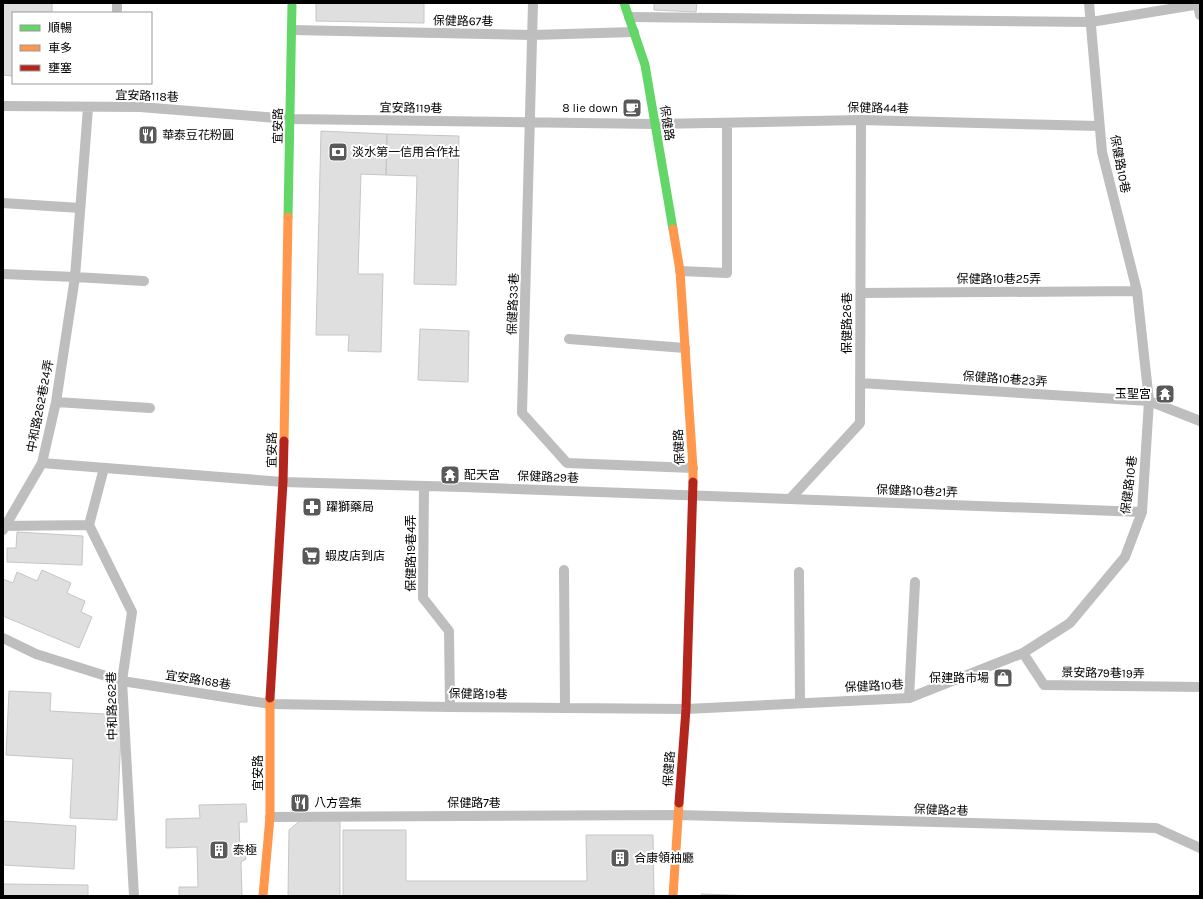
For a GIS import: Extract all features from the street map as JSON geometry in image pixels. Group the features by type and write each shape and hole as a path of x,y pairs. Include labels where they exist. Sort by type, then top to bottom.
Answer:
{"street":[{"name":"宜安路","path":"263,896 270,817 270,704 283,482 292,3"},
{"name":"保健路","path":"624,3 646,65 680,271 693,468 686,709 673,896"}],"lane":[{"name":"保健路33巷","path":"533,3 531,123 522,413 567,463 693,468"},
{"name":"保健路10巷","path":"686,709 909,698 1023,653 1070,623 1125,557 1142,512 1149,401 1137,291 1102,152 1089,3"},
{"path":"629,17 1091,22 1199,4 1200,15"},
{"name":"保健路67巷","path":"292,30 533,35 634,32"},
{"name":"宜安路118巷","path":"3,106 88,108 140,107 290,119"},
{"name":"中和路262巷24弄","path":"4,527 42,463 56,402 75,277 88,108"},
{"name":"宜安路119巷","path":"290,119 655,124"},
{"name":"保健路44巷","path":"655,124 861,120 1100,126"},
{"name":"保健路26巷","path":"790,499 860,422 861,120"},
{"path":"680,271 727,273 727,123"},
{"path":"3,203 80,208"},
{"path":"3,274 144,281"},
{"name":"保健路10巷25弄","path":"861,293 1137,291"},
{"path":"569,339 685,348"},
{"name":"保健路10巷23弄","path":"860,383 1149,401 1200,421"},
{"path":"56,402 150,408"},
{"path":"42,463 283,482"},
{"path":"4,527 89,525 104,468"},
{"name":"保健路29巷","path":"283,482 692,496"},
{"name":"保健路19巷4弄","path":"424,486 424,598 449,631 450,707"},
{"name":"保健路10巷21弄","path":"692,496 1142,512"},
{"name":"中和路262巷","path":"89,525 132,612 122,681 134,896"},
{"path":"564,570 565,708"},
{"path":"799,572 800,703"},
{"path":"909,698 915,582"},
{"name":"宜安路168巷","path":"3,638 36,654 122,681 270,704"},
{"name":"景安路79巷19弄","path":"1023,653 1044,685 1200,687"},
{"name":"保健路19巷","path":"270,704 686,709"},
{"name":"保健路7巷","path":"270,817 678,815"},
{"name":"保健路2巷","path":"678,815 1156,828 1200,848"}],"building":[{"path":"3,3 52,3 52,12 12,12 12,76 3,75"},
{"path":"316,3 424,3 424,23 316,21"},
{"path":"654,3 697,3 696,12 654,10"},
{"path":"321,131 387,134 386,175 361,174 358,274 383,274 381,352 348,351 349,335 316,335"},
{"path":"387,134 459,136 456,285 414,284 417,176 386,175"},
{"path":"420,329 469,331 468,382 418,380"},
{"path":"17,532 83,536 82,565 7,562 7,548 16,548"},
{"path":"42,570 71,583 67,593 85,601 81,612 92,617 79,648 3,616 3,579 13,583 17,572 37,581"},
{"path":"9,691 51,693 50,711 122,715 117,820 70,818 73,759 6,755"},
{"name":"泰極","path":"246,804 247,822 239,822 240,851 245,854 246,859 241,862 242,896 179,896 179,887 198,887 197,847 166,848 166,819 200,818 199,805"},
{"path":"302,819 340,820 340,896 288,896 289,830"},
{"path":"3,821 76,826 74,869 3,865"},
{"name":"合康領袖廳","path":"343,830 406,830 406,881 587,881 586,835 653,835 654,896 343,896"},
{"path":"3,884 88,885 88,896 3,896"},
{"path":"701,894 760,896 701,896"}],"traffic: fast":[{"path":"288,217 292,3"},
{"path":"624,3 645,65 673,229"}],"traffic: slow":[{"path":"284,441 288,217"},
{"path":"673,229 680,271 693,482"},
{"path":"263,896 270,817 270,698"},
{"path":"673,896 679,803"}],"traffic: jam":[{"path":"270,698 283,482 284,441"},
{"path":"679,803 686,709 693,482"}],"place":[{"name":"8 lie down","path":"632,108"},
{"name":"華泰豆花粉圓","path":"148,135"},
{"name":"淡水第一信用合作社","path":"338,152"},
{"name":"玉聖宮","path":"1165,394"},
{"name":"配天宮","path":"450,475"},
{"name":"躍獅藥局","path":"312,507"},
{"name":"蝦皮店到店","path":"311,556"},
{"name":"保建路市場","path":"1003,678"},
{"name":"八方雲集","path":"300,803"},
{"name":"泰極","path":"219,850"},
{"name":"合康領袖廳","path":"620,858"}]}
